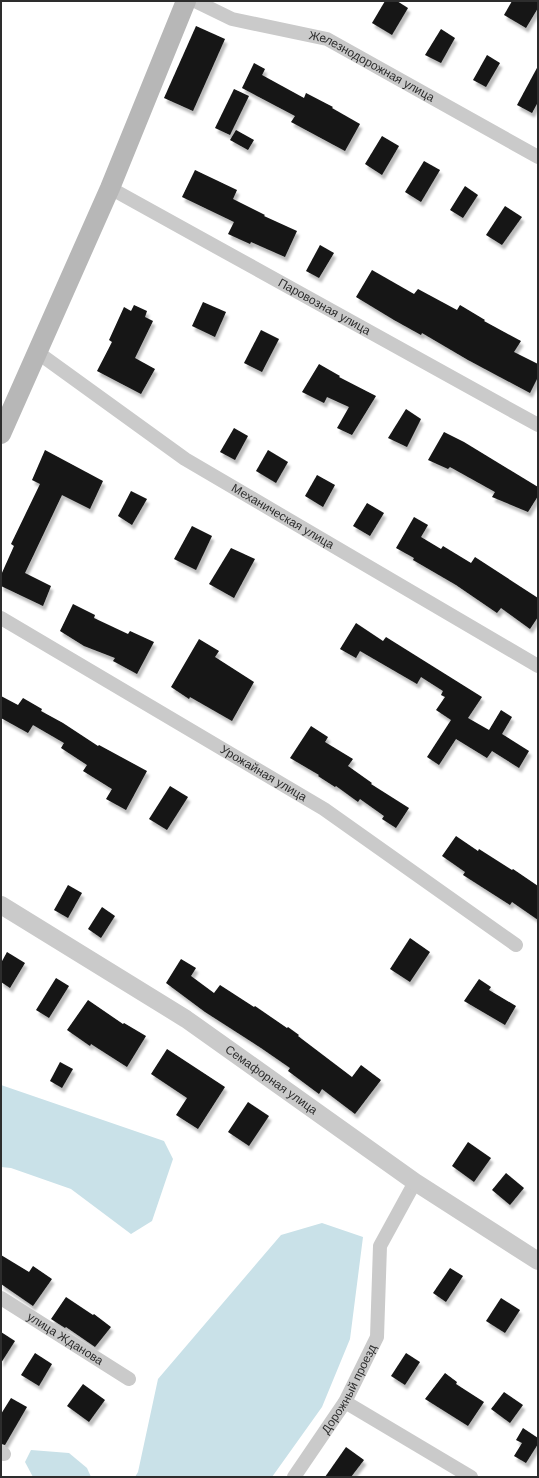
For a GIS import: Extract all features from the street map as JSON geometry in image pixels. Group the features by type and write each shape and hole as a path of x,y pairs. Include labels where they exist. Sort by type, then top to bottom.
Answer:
{"main road":[{"path":"1,434 110,188 186,1"}],"street":[{"name":"Железнодорожная улица","path":"195,1 232,19 327,39 538,157"},
{"name":"Паровозная улица","path":"110,188 538,425"},
{"name":"Механическая улица","path":"38,352 185,459 538,666"},
{"name":"Урожайная улица","path":"1,618 324,809 516,945"},
{"name":"Семафорная улица","path":"1,905 186,1019 415,1182 538,1262"},
{"name":"Дорожный проезд","path":"294,1477 345,1402 377,1337 380,1246 415,1182"},
{"name":"улица Жданова","path":"1,1298 129,1379"},
{"path":"345,1402 471,1477"}],"water":[{"path":"1,1085 164,1141 173,1159 152,1221 131,1234 71,1189 11,1168 1,1167"},
{"path":"322,1223 363,1237 350,1339 322,1407 272,1477 135,1477 138,1472 158,1379 281,1235"},
{"path":"31,1450 69,1453 87,1468 91,1477 33,1477 25,1462"}],"building":[{"path":"385,1 397,1 408,8 392,35 372,23"},
{"path":"512,1 538,1 538,8 526,28 504,15"},
{"path":"196,26 225,39 193,111 164,98"},
{"path":"441,29 455,38 441,63 425,55"},
{"path":"487,55 500,63 486,87 473,80"},
{"path":"254,63 265,69 262,75 304,98 306,93 333,107 332,108 360,124 345,151 291,122 295,116 242,88"},
{"path":"538,66 538,102 532,113 517,105"},
{"path":"234,89 249,96 230,135 215,128"},
{"path":"236,130 254,140 248,150 230,140"},
{"path":"382,136 399,146 382,175 365,164"},
{"path":"424,161 440,170 421,202 405,192"},
{"path":"195,170 237,190 233,199 265,215 264,216 297,231 285,257 228,234 234,222 182,197"},
{"path":"465,186 478,195 463,218 450,210"},
{"path":"505,206 522,217 502,245 486,235"},
{"path":"320,245 334,253 319,278 306,271"},
{"path":"372,270 414,294 418,289 457,310 460,305 485,320 484,321 521,341 514,352 538,364 538,377 530,393 468,360 422,333 421,335 356,297"},
{"path":"203,302 226,312 215,337 192,326"},
{"path":"134,305 147,311 145,317 153,321 135,358 155,369 141,394 97,371 112,342 109,340 124,307 131,311"},
{"path":"261,330 279,339 262,372 244,363"},
{"path":"319,364 340,376 339,377 376,396 352,435 337,428 349,407 327,397 324,403 302,392"},
{"path":"406,409 421,419 407,447 388,438"},
{"path":"234,428 248,436 235,460 220,452"},
{"path":"444,432 464,442 538,487 538,496 528,512 492,497 495,492 450,467 448,469 428,460"},
{"path":"45,450 103,481 90,509 62,495 25,573 51,586 43,606 1,586 1,575 14,546 11,544 40,484 32,480"},
{"path":"268,450 288,462 276,483 256,471"},
{"path":"317,475 335,485 323,507 305,496"},
{"path":"131,491 147,499 132,525 118,516"},
{"path":"367,503 384,513 370,536 353,526"},
{"path":"414,517 428,525 421,537 441,549 443,546 471,563 475,557 538,598 538,617 530,629 501,608 497,613 456,585 413,560 414,558 396,548"},
{"path":"192,526 212,536 196,570 174,559"},
{"path":"231,548 255,559 234,598 209,584"},
{"path":"73,604 95,615 94,618 128,634 130,631 154,642 137,674 113,661 115,658 84,646 60,631"},
{"path":"356,623 383,641 386,637 482,697 468,718 489,730 501,710 512,717 502,734 529,751 519,768 492,751 487,758 456,739 439,765 427,757 451,720 436,710 445,697 441,695 443,691 421,677 417,684 360,651 356,658 340,649"},
{"path":"199,639 219,651 215,657 254,682 232,721 190,697 189,699 171,687"},
{"path":"1,696 18,705 23,698 42,709 41,711 63,723 98,746 99,745 147,771 126,810 106,799 112,789 83,771 87,765 61,748 64,743 33,725 28,733 1,718"},
{"path":"311,726 328,737 325,742 353,759 348,766 372,783 371,784 409,808 396,828 382,819 384,816 360,799 358,802 336,786 335,787 318,776 319,775 290,758"},
{"path":"170,786 188,797 167,830 149,819"},
{"path":"456,836 478,851 479,849 512,870 513,869 538,886 538,920 512,902 510,905 463,875 465,872 442,856"},
{"path":"68,885 82,893 68,918 54,910"},
{"path":"102,907 115,916 101,938 88,929"},
{"path":"410,938 430,952 410,982 390,969"},
{"path":"7,952 25,963 10,988 1,982 1,963"},
{"path":"181,959 196,968 191,976 214,993 220,985 254,1007 255,1006 299,1035 298,1036 352,1077 361,1065 381,1080 355,1114 322,1089 319,1094 288,1071 290,1068 205,1012 166,983"},
{"path":"56,978 69,986 49,1018 36,1010"},
{"path":"479,979 491,987 489,990 516,1006 505,1025 464,1001"},
{"path":"88,1000 123,1024 124,1023 146,1036 127,1067 91,1044 90,1046 67,1030"},
{"path":"167,1049 225,1087 198,1129 176,1115 187,1098 151,1074"},
{"path":"60,1062 73,1069 62,1088 50,1081"},
{"path":"248,1102 269,1116 249,1146 228,1132"},
{"path":"468,1142 491,1158 474,1182 452,1166"},
{"path":"506,1173 524,1188 510,1205 492,1190"},
{"path":"1,1255 29,1272 33,1266 52,1279 33,1306 1,1284"},
{"path":"450,1268 463,1276 446,1302 433,1293"},
{"path":"66,1297 93,1315 94,1314 111,1327 95,1347 66,1327 65,1328 51,1319"},
{"path":"501,1298 520,1310 505,1333 486,1321"},
{"path":"1,1332 15,1341 1,1363"},
{"path":"35,1353 52,1364 39,1386 21,1375"},
{"path":"406,1353 420,1362 405,1385 391,1376"},
{"path":"445,1373 457,1382 456,1384 484,1402 468,1426 425,1399"},
{"path":"83,1384 105,1400 89,1422 67,1406"},
{"path":"504,1392 523,1405 510,1423 491,1409"},
{"path":"11,1398 27,1407 5,1445 1,1444 1,1414"},
{"path":"523,1428 538,1438 538,1444 526,1463 514,1456 522,1443 516,1440"},
{"path":"346,1447 364,1460 351,1477 325,1477"}]}
